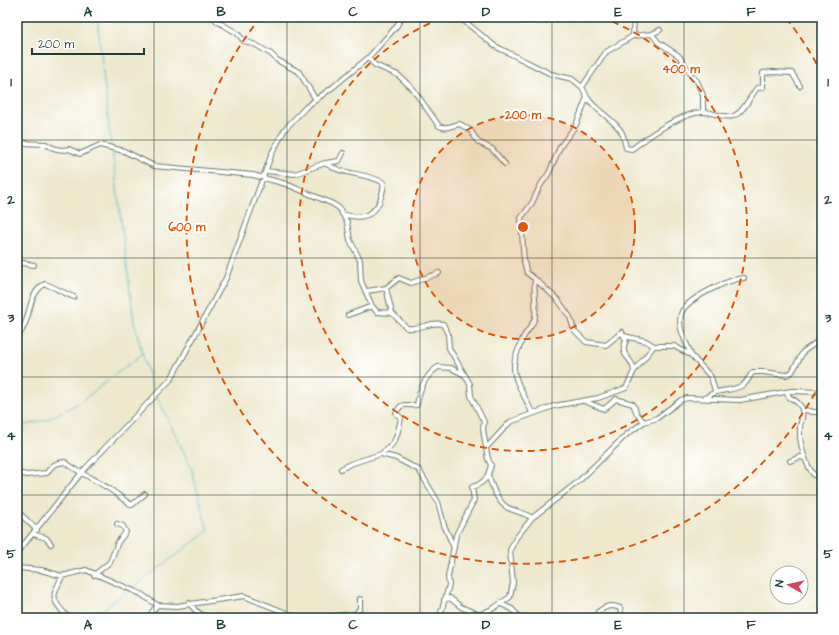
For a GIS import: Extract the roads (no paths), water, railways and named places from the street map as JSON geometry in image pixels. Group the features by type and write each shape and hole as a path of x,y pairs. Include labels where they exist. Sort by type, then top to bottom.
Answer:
{"street":[{"path":"213,17 218,22 237,33 244,41 256,45 271,54 277,60 299,72 316,100"},
{"path":"17,553 82,472 171,379 226,278 277,142 285,129 294,117 368,58 396,27 402,17"},
{"path":"459,17 495,46 551,74 572,79 582,87 596,110 606,116 621,132 626,148 632,149 668,124 703,111 725,117 734,116 740,111 757,88 764,87 763,73 772,72 792,74 800,86"},
{"path":"633,36 634,17"},
{"path":"582,87 606,52 633,36 653,35 659,31"},
{"path":"653,35 658,42 679,56 697,81 703,95 703,111"},
{"path":"368,58 375,65 398,75 413,89 438,126 441,128 460,124 471,131 478,142 492,149 505,164"},
{"path":"588,97 576,125 560,147 549,172 532,203 521,218 524,262 526,273 535,279 558,300 570,317 574,330 586,342 606,345 622,332 626,341 623,348 623,353 633,364 634,371"},
{"path":"17,139 21,143 46,144 49,147 64,150 69,149 80,154 100,145 132,154 154,166 228,171 253,175 286,184 333,204 342,214 350,230 353,248 360,260 361,281 367,291 372,306 377,312 392,313"},
{"path":"266,170 295,174 324,163 339,161 343,153"},
{"path":"324,163 346,173 369,177 384,183 378,207 373,212 356,217 342,214"},
{"path":"17,262 34,265"},
{"path":"367,291 386,288 399,278 411,283 439,273"},
{"path":"715,391 711,377 691,355 684,341 681,314 698,296 735,279 744,278"},
{"path":"535,279 535,315 532,325 525,334 515,357 514,368 520,390 531,411 538,412"},
{"path":"17,337 26,324 32,302 39,287 44,284 56,287 64,293 74,297"},
{"path":"386,288 392,313 407,328 415,329 434,322 444,324 448,334 449,348 470,384 471,396 484,422 483,429 486,448 491,465 488,475 482,484 472,487 474,500 456,535 448,577 449,585 440,616 435,618"},
{"path":"348,315 372,306"},
{"path":"624,336 646,341 654,346 659,345 667,348 674,346 691,355"},
{"path":"705,398 715,391 732,389 744,384 753,372 786,375 792,372 803,352 822,338"},
{"path":"486,448 510,422 554,406 598,398 626,388 634,371 654,346"},
{"path":"341,469 350,464 381,454 392,446 398,433 401,418 396,413 400,406 405,404 417,404 419,389 426,381 429,373 438,366 451,368 463,374"},
{"path":"473,618 501,604 510,597 513,583 510,550 516,538 532,518 579,481 626,435 644,422 657,418 681,400 687,398 740,400 801,390 822,392"},
{"path":"787,392 789,397 797,402 802,409 803,418 800,428 801,448 806,458 808,467 814,475"},
{"path":"584,401 604,408 616,400 625,401 633,404 637,414 644,422"},
{"path":"802,409 813,412 822,412"},
{"path":"381,454 396,458 419,470 438,502 444,525 454,548"},
{"path":"790,461 800,457 806,458"},
{"path":"17,473 27,475 47,473 50,467 58,463 65,462 132,505 145,494"},
{"path":"488,475 497,497 508,508 524,512 532,518"},
{"path":"17,511 35,532 46,538 51,544"},
{"path":"94,574 110,562 118,542 126,532 123,526 117,524"},
{"path":"17,568 41,570 62,576 86,570 141,594 157,605 177,606 244,596 299,618"},
{"path":"62,576 60,584 55,592 56,600 58,606 68,618"},
{"path":"444,600 450,598 461,607 480,615"},
{"path":"356,614 360,608 360,599"},
{"path":"189,603 204,617"},
{"path":"501,604 512,609 520,618"},
{"path":"148,618 157,605"},
{"path":"598,612 604,607 613,605 620,608 622,618"},
{"path":"326,618 356,614 374,618"}],"waterway":[{"path":"97,17 111,146"},
{"path":"112,149 134,322 150,381 155,393"},
{"path":"17,427 46,420 79,403 142,354"},
{"path":"132,588 208,531 191,467 157,396"},
{"path":"91,618 129,590"}]}
